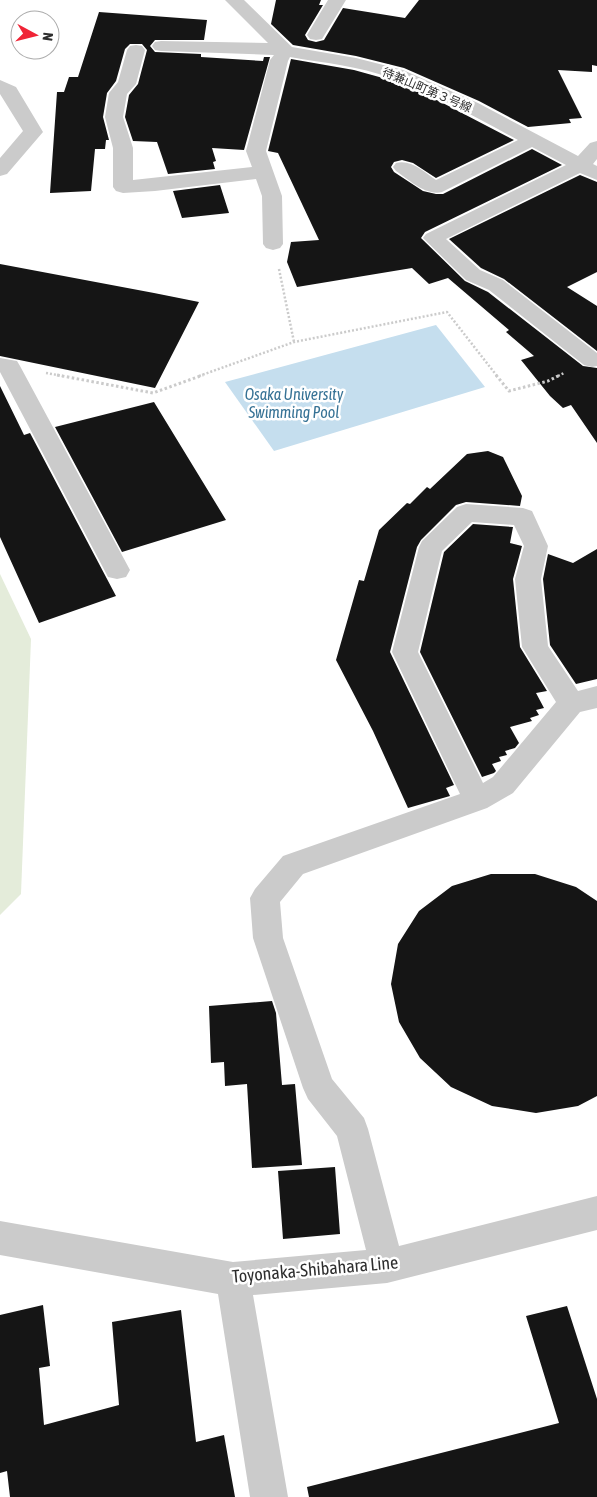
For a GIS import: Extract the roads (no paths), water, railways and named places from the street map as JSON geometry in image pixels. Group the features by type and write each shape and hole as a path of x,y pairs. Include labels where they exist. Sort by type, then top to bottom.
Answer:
{"street":[{"path":"234,0 286,52 279,60 256,151 272,196 273,244"},
{"path":"316,35 337,0"},
{"name":"待兼山町第３号線","path":"161,46 266,48 356,63 397,74 471,107 589,170"},
{"path":"136,50 127,84 118,93 114,117 123,148 124,187 155,186 263,172"},
{"path":"0,86 9,91 33,132 4,159"},
{"path":"403,168 436,188 532,140"},
{"path":"592,360 496,285 473,275 433,238 589,170 597,147"},
{"path":"5,365 117,570"},
{"path":"387,1266 352,1130 319,1088 268,938 265,898 293,865 477,800 502,785 584,700 535,647 528,580 536,546 523,517 466,513 431,547 405,652 477,800"},
{"name":"Toyonaka-Shibahara Line","path":"0,1238 233,1280 387,1266 597,1213"},
{"path":"233,1280 269,1497"}],"water":[{"name":"Osaka University Swimming Pool","path":"436,325 485,387 274,451 225,382"}]}
